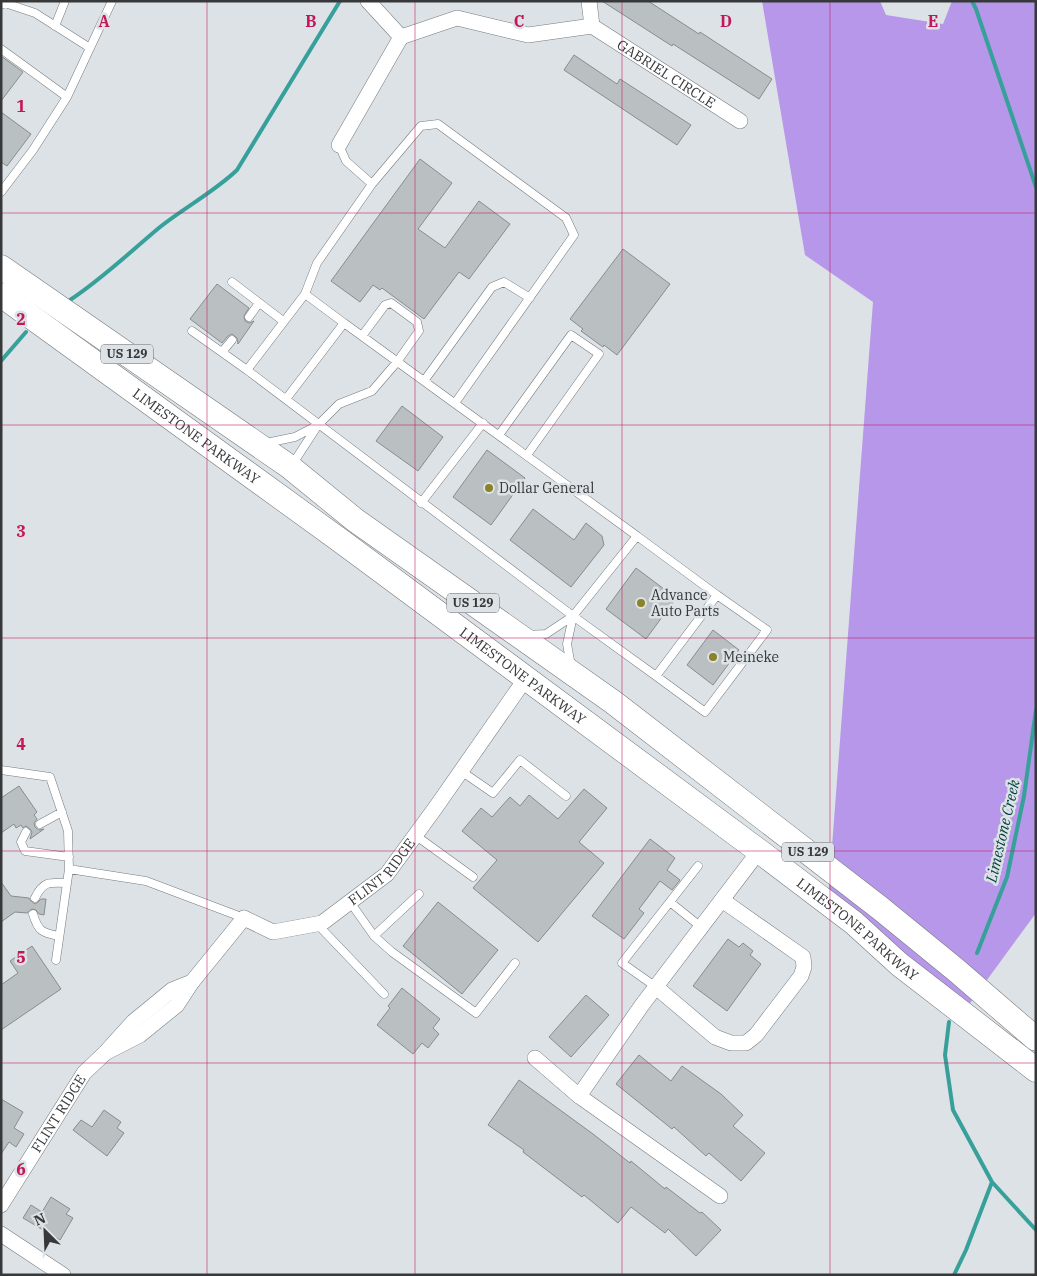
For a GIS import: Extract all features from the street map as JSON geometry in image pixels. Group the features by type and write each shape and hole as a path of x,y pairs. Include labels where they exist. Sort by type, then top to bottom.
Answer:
{"main road":[{"name":"LIMESTONE PARKWAY","path":"1,267 290,467 354,520 613,702 933,951 1036,1039"},
{"name":"LIMESTONE PARKWAY","path":"1,295 272,491 759,851 854,923 899,964 1036,1070"},
{"path":"272,491 290,467"},
{"path":"759,851 777,828"}],"street":[{"path":"368,1 402,37"},
{"path":"339,145 402,37 457,18 528,35 592,26 589,1"},
{"name":"GABRIEL CIRCLE","path":"592,26 740,121"},
{"name":"FLINT RIDGE","path":"1,1205 84,1073 106,1053 140,1035 159,1010 177,1006 192,982 244,918 273,932 322,923 387,874 526,678"},
{"path":"579,1096 656,987 759,851"},
{"path":"656,987 715,1037 731,1043 746,1043 756,1035 790,991 801,976 804,967 803,957 722,900"},
{"path":"535,1058 579,1096 720,1196"},
{"path":"1,1234 63,1275"}],"lane":[{"path":"55,26 66,1"},
{"path":"1,192 33,150 67,98 112,1"},
{"path":"1,5 5,3 35,13 90,48"},
{"path":"1,49 67,98"},
{"path":"247,370 305,294 317,263 372,184 421,126 438,124 566,218 574,235 455,403"},
{"path":"339,145 346,161 372,184"},
{"path":"232,282 283,321"},
{"path":"424,381 492,287 504,282 530,298"},
{"path":"192,331 247,370 572,616 705,712 767,630 305,294"},
{"path":"249,317 260,303"},
{"path":"290,467 318,425 339,404 372,391 398,362 419,331 417,322 391,303 385,306 362,336"},
{"path":"286,400 344,323"},
{"path":"499,435 571,336 599,354 527,455"},
{"path":"222,352 232,340"},
{"path":"421,503 483,423"},
{"path":"253,441 269,444 295,438 318,425"},
{"path":"518,635 546,634 572,616 637,536"},
{"path":"656,676 717,595"},
{"path":"572,616 567,644 572,673"},
{"path":"461,771 493,793 520,760 566,796"},
{"path":"1,770 50,777 68,831 69,870 56,960"},
{"path":"40,824 62,812"},
{"path":"26,832 22,842 25,851 69,857"},
{"path":"415,835 473,878"},
{"path":"656,987 622,963 698,866"},
{"path":"69,870 146,881 244,918"},
{"path":"34,898 39,888 50,882 67,882"},
{"path":"374,936 419,894"},
{"path":"350,902 374,936 392,952 476,1013 515,963"},
{"path":"670,902 701,927"},
{"path":"33,914 36,926 45,934 59,936"},
{"path":"317,924 384,994"}],"shaded area":[{"path":"762,1 880,1 886,15 943,24 952,1 1036,1 1036,913 968,1006 828,900 873,302 805,255"}],"building":[{"path":"602,1 648,1 772,79 759,99"},
{"path":"574,55 617,84 620,79 691,125 677,145 564,70"},
{"path":"1,56 23,72 1,101"},
{"path":"1,112 31,134 7,166 1,162"},
{"path":"420,159 452,183 418,229 445,248 479,201 510,224 469,279 459,272 424,319 382,288 380,290 373,285 360,302 331,281"},
{"path":"623,249 670,284 617,355 581,331 583,329 570,319"},
{"path":"217,284 249,308 244,316 245,321 249,323 254,321 238,344 237,338 232,334 222,343 190,319"},
{"path":"402,406 443,437 418,471 376,441"},
{"name":"Dollar General","path":"487,450 525,478 491,525 453,497"},
{"path":"533,509 574,540 586,523 602,536 604,545 571,587 510,540"},
{"name":"Advance Auto Parts","path":"636,568 676,598 646,639 606,609"},
{"name":"Meineke","path":"713,630 739,650 713,685 687,665"},
{"path":"19,786 37,812 34,815 37,819 34,823 35,827 39,830 44,829 30,839 32,832 26,826 23,828 21,825 16,828 14,824 1,833 1,798"},
{"path":"584,789 607,808 579,842 604,863 538,942 473,888 497,860 462,831 481,808 492,817 510,797 520,806 529,795 558,819"},
{"path":"650,839 675,858 667,870 680,880 672,890 660,881 639,909 644,913 624,939 592,916"},
{"path":"1,882 11,896 29,898 35,904 41,899 46,899 44,915 32,909 27,913 15,912 1,922"},
{"path":"438,902 498,950 462,994 403,946"},
{"path":"728,939 739,947 743,943 753,951 750,955 761,964 727,1011 693,986"},
{"path":"32,946 61,989 1,1030 1,985 18,973 10,961"},
{"path":"402,988 440,1019 433,1028 439,1034 428,1048 422,1043 413,1054 377,1025 390,1008 388,1006"},
{"path":"586,995 609,1015 571,1057 549,1037"},
{"path":"639,1055 671,1081 682,1066 721,1094 743,1115 733,1126 765,1153 741,1181 709,1153 706,1156 674,1127 672,1129 616,1084"},
{"path":"519,1080 630,1163 631,1161 665,1189 666,1187 700,1213 702,1212 721,1230 696,1256 668,1229 665,1233 631,1207 618,1223 584,1195 582,1197 523,1152 524,1150 488,1125"},
{"path":"1,1099 23,1112 14,1128 24,1134 16,1147 9,1142 1,1154"},
{"path":"104,1110 121,1122 117,1128 124,1133 107,1156 73,1130 81,1120 92,1127"},
{"path":"51,1197 70,1209 66,1214 73,1218 60,1240 23,1218 31,1205 42,1212"}],"waterway":[{"path":"70,300 105,274 160,227 237,170 340,1"},
{"name":"Limestone Creek","path":"972,1 1036,187"},
{"path":"1,361 26,332"},
{"name":"Limestone Creek","path":"977,953 1007,877 1024,796 1036,710"},
{"name":"Limestone Creek","path":"949,1022 945,1055 953,1110 992,1182 1036,1230"},
{"name":"Limestone Creek","path":"954,1275 966,1250 992,1182"}],"place":[{"name":"Dollar General","path":"489,488"},
{"name":"Advance Auto Parts","path":"641,603"},
{"name":"Meineke","path":"713,657"}]}
